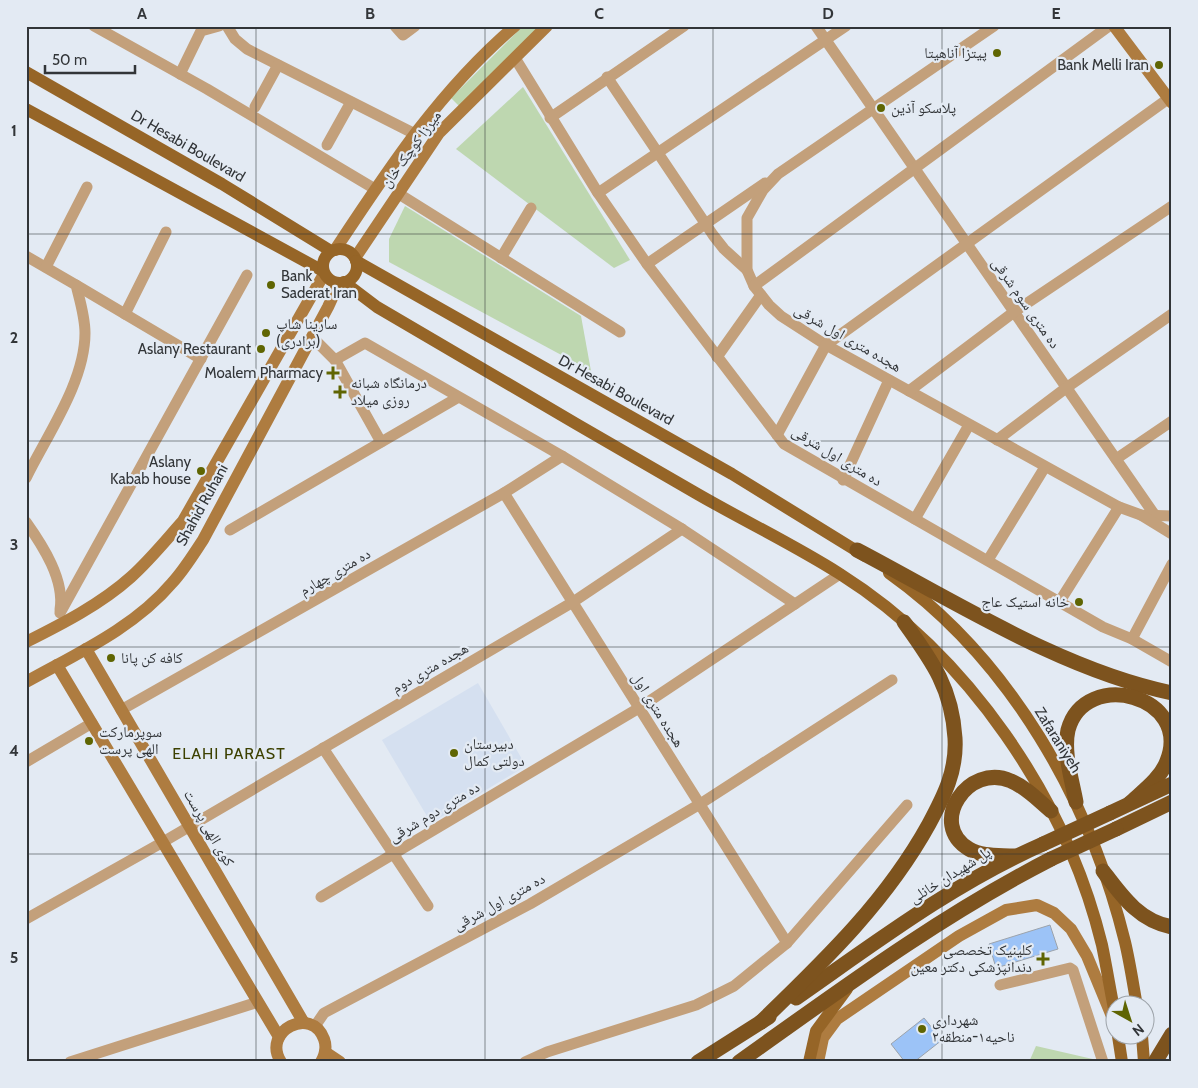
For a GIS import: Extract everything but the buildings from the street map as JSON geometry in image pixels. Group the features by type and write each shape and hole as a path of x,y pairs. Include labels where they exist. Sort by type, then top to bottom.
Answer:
{"highway":[{"path":"857,550 1047,650 1103,673 1172,693"},
{"path":"698,1062 761,1022 836,950 910,858 952,778 955,739 951,712 943,684 934,664 904,622"},
{"path":"1076,802 1068,752 1068,730 1076,715 1086,704 1101,697 1116,694 1130,695 1154,708 1164,718 1170,732 1171,747 1167,762 1158,776 1130,803"},
{"path":"1014,856 984,854 968,848 954,835 951,820 955,803 966,787 980,779 997,777 1012,781 1051,811"},
{"name":"پل شهیدان خانلی","path":"761,1022 954,891 1014,856 1172,784"},
{"path":"739,1062 855,980 964,907 1051,859 1172,802"},
{"path":"1133,821 1172,814"},
{"path":"1103,871 1126,902 1145,917 1172,927"},
{"path":"1155,1062 1172,1034"}],"main road":[{"name":"میرزا کوچک خان","path":"333,250 413,134 515,26"},
{"name":"میرزا کوچک خان","path":"356,260 439,133 548,26"},
{"path":"1114,26 1170,99"},
{"name":"Dr Hesabi Boulevard","path":"26,72 333,250"},
{"path":"446,97 461,110"},
{"path":"26,109 323,272 330,281 342,283 385,312 712,503 840,574 904,622 978,699 1011,741 1051,811 1086,892 1102,945 1112,996"},
{"path":"423,122 439,133"},
{"path":"323,272 323,261 333,250 346,250 356,260 355,274 342,283"},
{"name":"Dr Hesabi Boulevard","path":"356,260 732,474 857,550"},
{"name":"Shahid Ruhani","path":"26,642 110,594 131,578 183,521 323,272"},
{"name":"Shahid Ruhani","path":"26,682 86,649 127,623 154,602 185,567 203,540 342,283"},
{"name":"Zafaraniyeh","path":"857,550 922,599 947,621 1001,682 1032,726 1076,802 1103,871 1125,942 1135,996"},
{"name":"کوی الهی پرست","path":"86,649 189,826 310,1025 324,1038 323,1057"},
{"path":"57,665 279,1037"},
{"path":"818,1062 823,1038 837,1018 959,936 1006,910 1037,905 1054,913 1071,929 1087,956 1106,1002"},
{"path":"808,1062 816,1030 855,980"},
{"path":"276,1059 279,1037 290,1025 310,1025"},
{"path":"1120,1046 1122,1062"},
{"path":"1143,1046 1144,1062"},
{"path":"323,1057 340,1062"}],"street":[{"path":"94,26 112,30 180,74 375,189"},
{"path":"180,74 202,31 219,26"},
{"path":"228,26 234,39 247,49 413,134"},
{"path":"399,31 415,26"},
{"path":"550,118 607,77 684,26"},
{"name":"ده متری سوم شرقی","path":"816,26 1154,514"},
{"path":"598,192 846,26"},
{"name":"هجده متری اول شرقی","path":"994,26 778,174 763,190 747,218 747,270 758,290 781,316 826,346 1119,507 1141,515 1172,516"},
{"path":"717,357 758,290 915,169 1109,26"},
{"name":"ده متری اول شرقی","path":"515,58 550,118 647,264 784,444 843,480 1060,600 1103,627 1132,638 1172,662"},
{"path":"255,107 278,65"},
{"path":"607,77 724,249 747,270"},
{"path":"777,435 826,346 1170,99"},
{"path":"327,145 351,102"},
{"path":"647,264 778,174"},
{"path":"46,267 87,187"},
{"path":"398,194 620,332"},
{"path":"909,391 1014,312 1172,206"},
{"path":"502,258 531,208"},
{"path":"125,314 166,232"},
{"path":"26,256 201,359"},
{"path":"53,628 247,276"},
{"path":"26,478 60,413 78,371 85,335 84,315 76,285"},
{"path":"997,440 1066,388 1172,314"},
{"path":"312,337 335,360 381,442"},
{"path":"335,360 365,343 457,398 562,456 682,528 795,604"},
{"path":"843,480 889,380"},
{"path":"230,530 457,398"},
{"path":"1116,459 1172,422"},
{"path":"915,519 969,425"},
{"name":"ده متری چهارم","path":"121,710 504,493 562,456"},
{"path":"988,560 1045,467"},
{"name":"هجده متری اول","path":"504,493 787,943"},
{"path":"1060,600 1119,507"},
{"path":"1141,515 1172,534"},
{"path":"26,522 54,571 62,602 60,613"},
{"name":"هجده متری دوم","path":"26,919 163,842 573,602 682,528"},
{"path":"1132,638 1172,564"},
{"name":"ده متری دوم شرقی","path":"321,897 639,708 840,574"},
{"name":"ده متری اول شرقی","path":"310,1025 324,1013 530,904 700,804 892,680"},
{"path":"26,762 92,723"},
{"path":"324,748 428,906"},
{"path":"525,1062 547,1052 696,1005 734,986 787,943 907,805"},
{"path":"1000,985 1070,968 1073,970 1076,973 1103,1062"},
{"path":"70,1062 258,1002"}],"shaded area":[{"name":"دبیرستان دولتی کمال","path":"478,683 526,766 431,823 382,740"}],"green space":[{"path":"523,26 547,26 462,109 451,98"},
{"path":"523,87 630,260 614,268 456,149"},
{"path":"405,206 581,316 591,371 389,262 389,239"},
{"path":"1036,1046 1097,1060 1096,1062 1029,1062"}],"place":[{"name":"پیتزا آناهیتا","path":"997,53"},
{"name":"Bank Melli Iran","path":"1159,65"},
{"name":"پلاسکو آذین","path":"881,108"},
{"name":"Bank Saderat Iran","path":"271,285"},
{"name":"سارینا شاپ (برادری)","path":"266,333"},
{"name":"Aslany Restaurant","path":"261,349"},
{"name":"Moalem Pharmacy","path":"333,373"},
{"name":"درمانگاه شبانه روزی میلاد","path":"340,392"},
{"name":"Aslany Kabab house","path":"201,471"},
{"name":"خانه استیک عاج","path":"1079,602"},
{"name":"کافه کن پانا","path":"111,658"},
{"name":"سوپرمارکت الهی پرست","path":"89,741"},
{"name":"دبیرستان دولتی کمال","path":"454,753"},
{"name":"کلینیک تخصصی دندانپزشکی دکتر معین","path":"1043,959"},
{"name":"شهرداری ناحیه۱-منطقه۲","path":"922,1029"}],"district":[{"name":"ELAHI PARAST","path":"229,753"}]}
